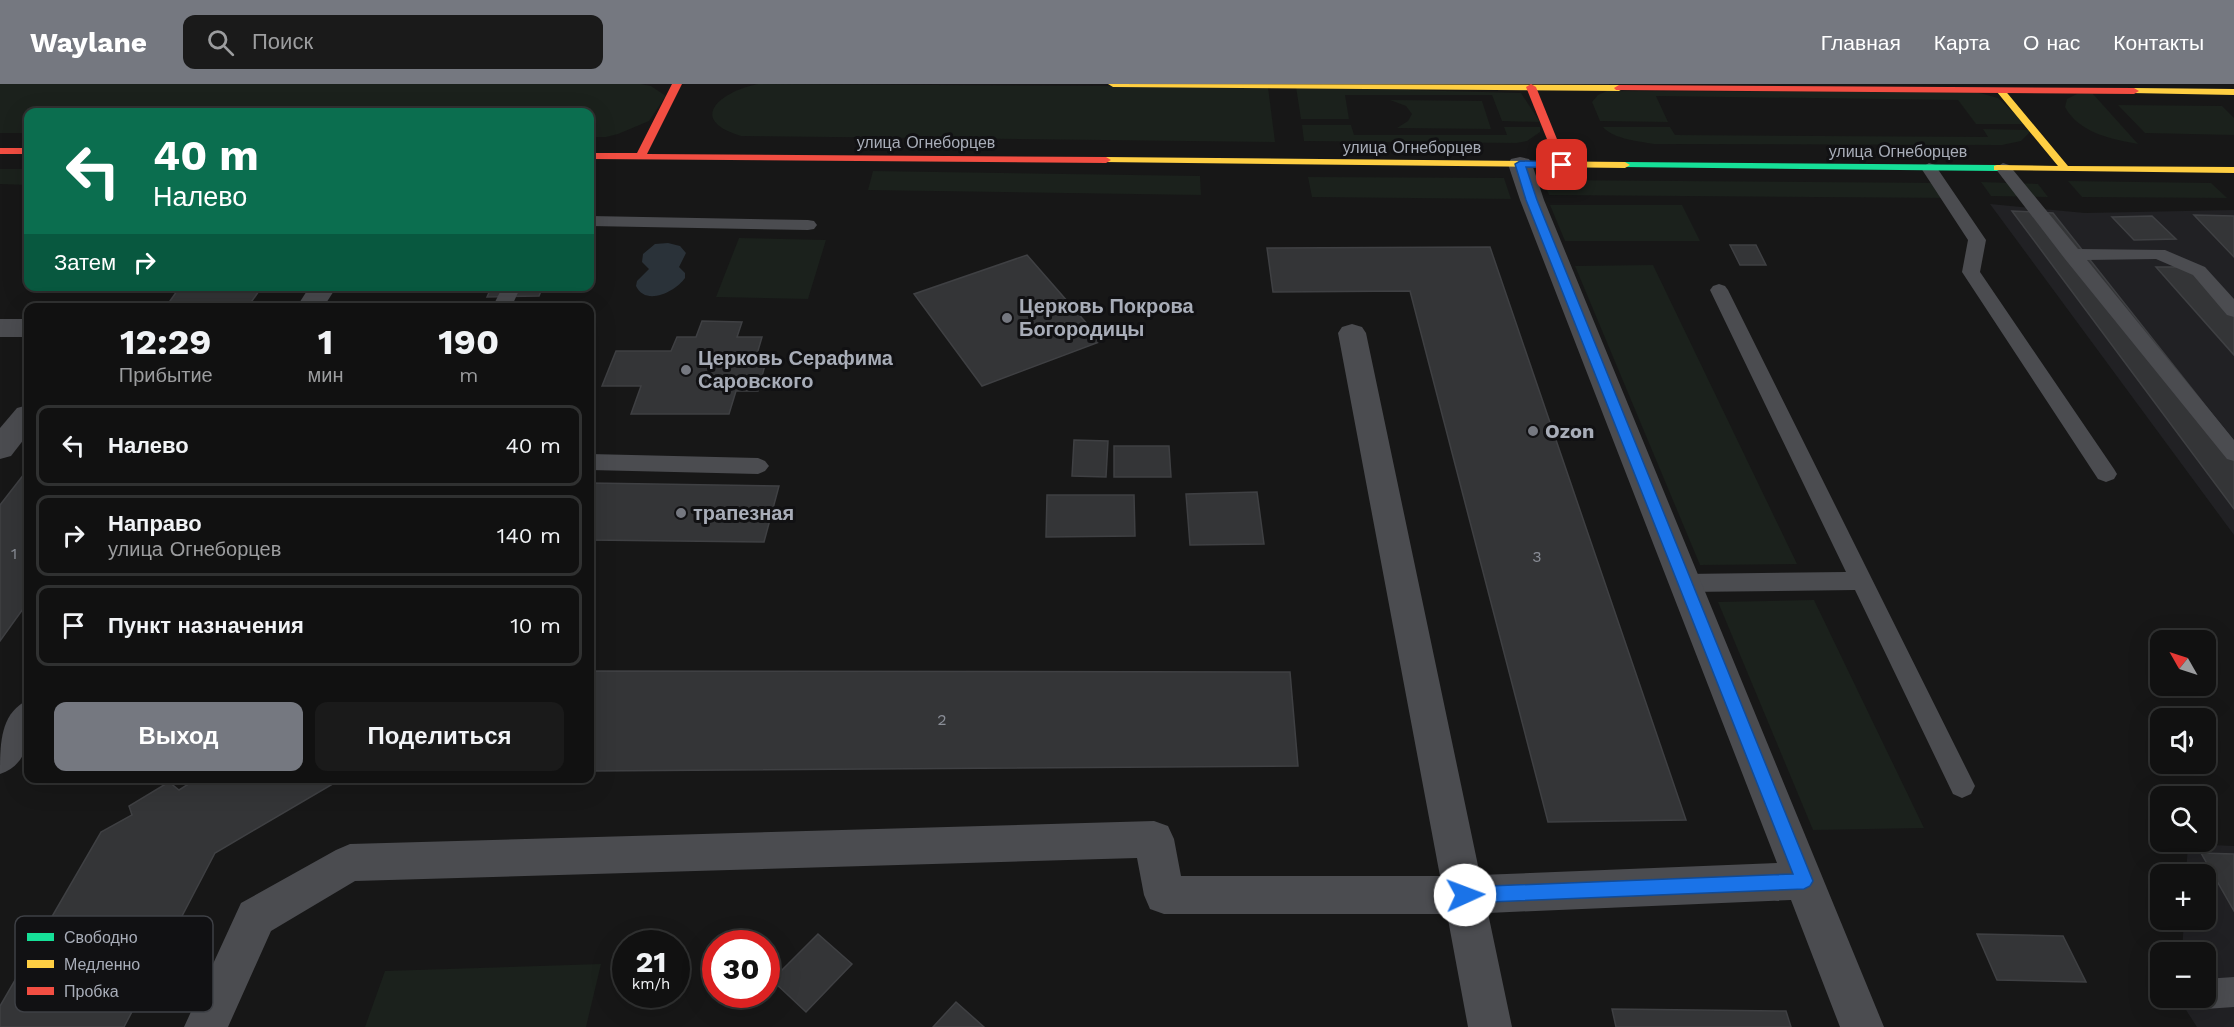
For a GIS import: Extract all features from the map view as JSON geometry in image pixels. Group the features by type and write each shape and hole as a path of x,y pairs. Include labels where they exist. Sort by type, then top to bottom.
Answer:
{"main road":[{"path":"641,156 676,84"},
{"path":"1113,84 1997,87 2234,92"},
{"path":"1531,87 1562,165"},
{"path":"1997,87 2066,169"},
{"path":"0,151 24,151"},
{"name":"улица Огнеборцев","path":"594,156 2234,170"}],"street":[{"path":"1520,164 1532,200 1862,1027"},
{"path":"0,328 24,328"},
{"path":"1352,333 1490,1027"},
{"path":"0,448 24,420"},
{"path":"0,758 24,723"},
{"path":"213,1011 256,916 350,863 1154,839 1164,895 1465,895 1804,881"},
{"path":"206,1027 213,1012"}],"lane":[{"path":"1929,168 1977,240 1971,272 2106,474"},
{"path":"2003,168 2234,454"},
{"path":"594,221 808,225"},
{"path":"2071,255 2159,254 2199,271 2234,311"},
{"path":"1719,290 1962,786"},
{"path":"594,462 758,466"},
{"path":"1685,584 1862,581"},
{"path":"2216,993 2234,992"}],"shaded area":[{"path":"0,84 640,84 651,86 666,96 649,121 606,137 594,137 594,108 24,108 24,133 0,133"},
{"path":"758,84 1268,87 1275,142 741,136 724,129 715,122 712,114 715,106 722,99"},
{"path":"1296,87 1521,93 1540,122 1502,121 1492,95 1345,95 1349,119 1301,119"},
{"path":"1607,91 1976,92 1998,98 2026,124 1976,124 1958,100 1656,96 1668,122 1600,121 1592,102 1598,95"},
{"path":"2077,94 2093,94 2138,144 2107,137 2079,123 2065,107 2067,99"},
{"path":"1390,100 1482,101 1491,129 1397,128 1408,121 1412,114 1406,106"},
{"path":"2118,105 2222,106 2234,118 2234,135 2145,133"},
{"path":"1302,125 1351,125 1354,135 1507,135 1504,127 1540,127 1540,132 1527,141 1516,143 1304,141"},
{"path":"1603,127 1670,127 1675,135 1988,137 1983,129 2029,130 2029,133 2021,141 2002,145 1654,144 1619,137"},
{"path":"0,169 24,169 24,185 0,184"},
{"path":"873,171 1200,176 1201,195 868,190"},
{"path":"1308,177 1504,178 1511,199 1312,197"},
{"path":"1543,180 1946,183 1957,198 1549,195"},
{"path":"2068,181 2211,183 2227,198 2082,197"},
{"path":"1981,182 2038,184 2048,197 1991,196"},
{"path":"1990,204 2085,213 2234,210 2234,535"},
{"path":"1550,205 1682,205 1700,241 1565,241"},
{"path":"739,238 826,240 808,299 716,297"},
{"path":"668,243 680,246 686,253 679,267 685,273 685,278 668,292 654,296 647,295 636,286 637,281 649,269 642,262 643,254 655,244"},
{"path":"1653,265 1797,564 1700,565 1575,266"},
{"path":"1814,600 1924,828 1813,830 1718,602"},
{"path":"2216,845 2234,846 2234,1027 2197,1027 2185,1008 2216,1008 2216,942 2183,942 2183,930 2216,930 2216,864 2187,864 2187,852 2216,852"},
{"path":"601,964 586,1027 365,1027 385,971"}],"building":[{"path":"2012,211 2053,213 2234,442 2234,509"},
{"path":"2194,215 2234,216 2234,257"},
{"path":"2152,216 2176,239 2134,240 2112,217"},
{"path":"1730,245 1756,245 1766,265 1740,265"},
{"path":"1490,247 1686,820 1548,822 1410,291 1273,292 1267,248"},
{"name":"Церковь Покрова Богородицы","path":"1027,255 1102,341 982,386 914,294"},
{"path":"2156,267 2198,267 2234,306 2234,355"},
{"path":"177,291 259,291 251,303 169,303"},
{"path":"490,291 541,291 539,296 487,297"},
{"name":"Церковь Серафима Саровского","path":"702,321 742,322 737,337 762,337 757,354 768,354 758,391 736,391 729,414 631,414 641,386 602,386 616,351 671,351 677,337 696,337"},
{"path":"1074,440 1108,441 1106,477 1072,476"},
{"path":"1114,446 1169,446 1171,477 1114,477"},
{"path":"24,474 24,608 0,641 0,505"},
{"name":"трапезная","path":"594,483 779,486 764,542 594,540"},
{"path":"1257,492 1264,544 1190,545 1186,494"},
{"path":"1047,495 1134,495 1135,536 1046,537"},
{"path":"594,671 1290,672 1298,766 594,771"},
{"path":"167,783 179,790 190,783 334,783 215,853 182,916 52,916 101,832 132,815 129,806"},
{"path":"2201,853 2234,854 2234,911 2216,879 2216,864 2207,864"},
{"path":"818,934 852,964 806,1012 780,988 780,972"},
{"path":"1977,934 2063,936 2086,982 1997,980"},
{"path":"15,980 15,1012 132,1012 124,1027 0,1027 0,1006"},
{"path":"956,1002 984,1027 933,1027"},
{"path":"1612,1009 1786,1011 1791,1027 1616,1027"}],"traffic: fast":[{"path":"1625,165 1997,168"}],"traffic: slow":[{"path":"1113,84 1619,88"},
{"path":"2000,90 2066,169"},
{"path":"2134,91 2234,92"},
{"path":"1106,160 1625,165"},
{"path":"1997,168 2234,170"}],"traffic: jam":[{"path":"641,156 677,84"},
{"path":"1531,87 1562,164"},
{"path":"1619,88 2134,91"},
{"path":"0,151 24,151"},
{"path":"594,156 1106,160"}],"place":[{"name":"Церковь Покрова Богородицы","path":"1007,318"},
{"name":"Церковь Серафима Саровского","path":"686,370"},
{"name":"Ozon","path":"1533,431"},
{"name":"трапезная","path":"681,513"}],"route":[{"path":"1465,895 1804,881 1532,200 1520,164 1562,165"}]}
